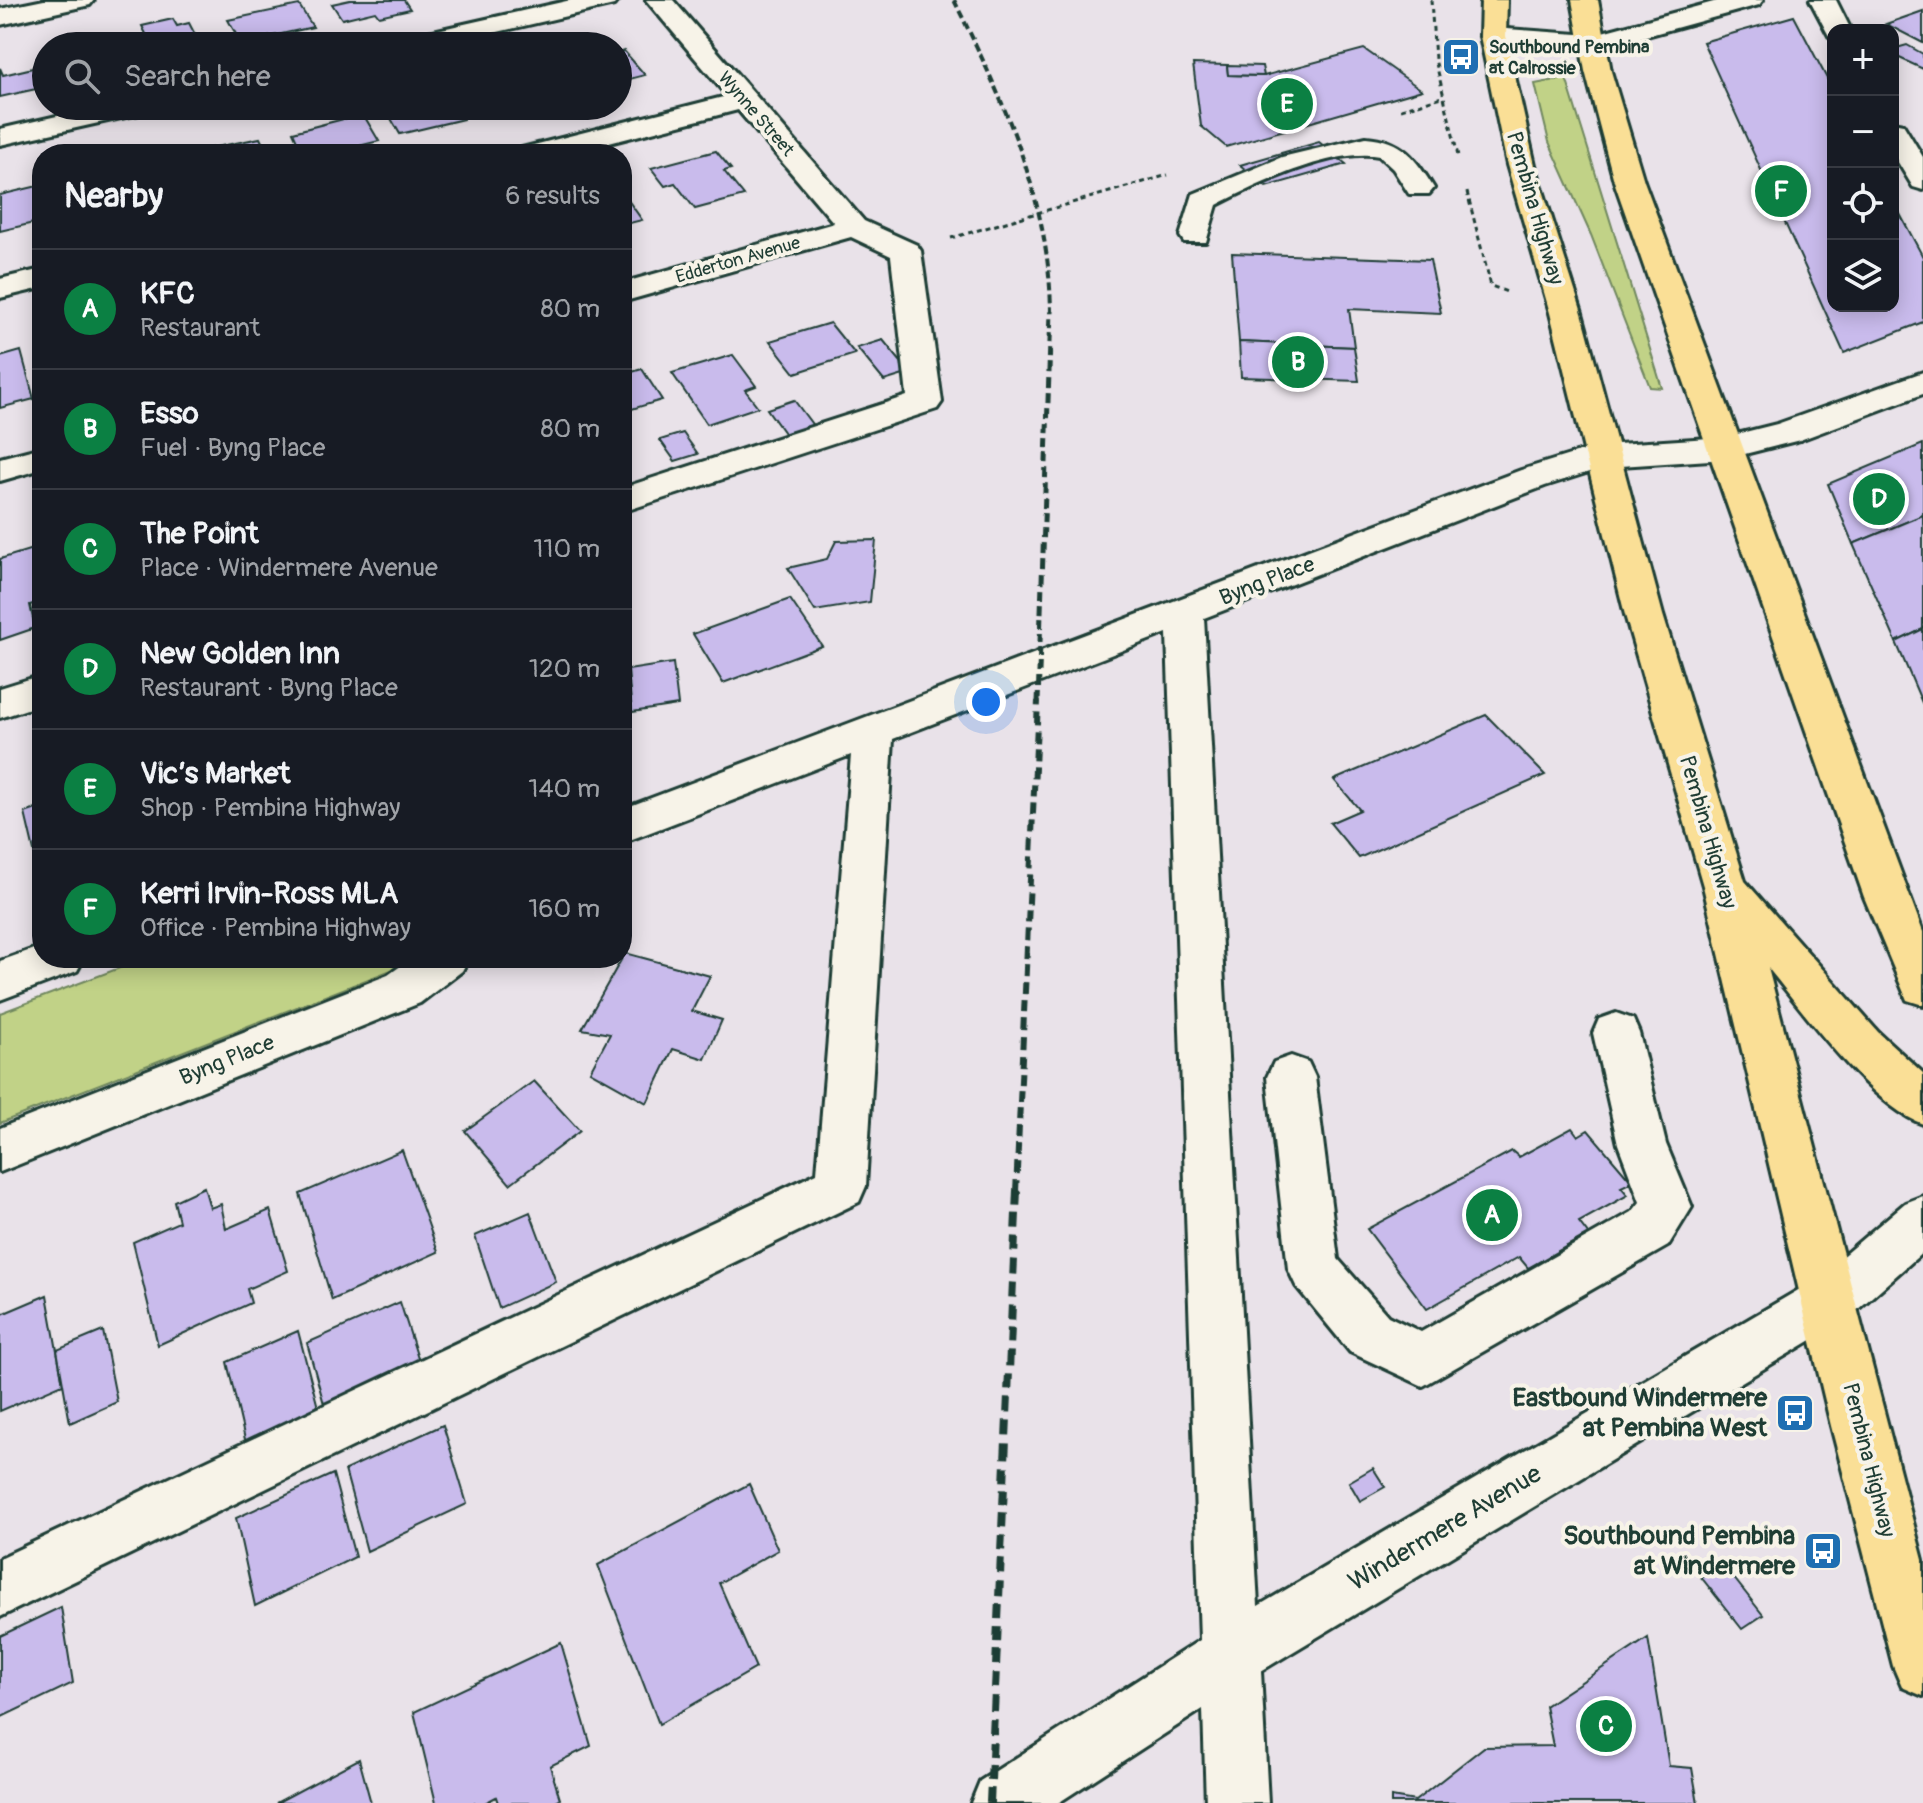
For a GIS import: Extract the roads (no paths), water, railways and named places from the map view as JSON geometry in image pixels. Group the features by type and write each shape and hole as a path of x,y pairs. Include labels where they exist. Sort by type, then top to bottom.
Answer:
{"main road":[{"name":"Pembina Highway","path":"1494,0 1493,36 1521,165 1566,313 1644,615 1725,886 1830,1300 1858,1426 1923,1666"},
{"path":"1585,0 1592,43 1629,181 1886,897 1923,986"},
{"path":"1725,886 1861,1046 1923,1103"}],"street":[{"path":"0,17 81,0"},
{"path":"464,32 605,0"},
{"name":"Wynne Street","path":"659,0 853,227"},
{"path":"1493,36 1592,43 1750,0"},
{"path":"1823,0 1835,24"},
{"path":"571,144 744,100"},
{"path":"0,137 76,120"},
{"path":"1904,131 1923,181"},
{"path":"1195,236 1203,200 1253,176 1332,152 1365,145 1383,147 1399,157 1419,188"},
{"path":"632,497 925,402 906,251 853,227"},
{"name":"Edderton Avenue","path":"632,290 853,227"},
{"path":"0,289 32,281"},
{"name":"Byng Place","path":"632,822 1533,478 1602,456 1725,448 1788,432 1923,382"},
{"path":"0,470 32,461"},
{"path":"1185,613 1237,1803"},
{"path":"0,703 32,692"},
{"path":"0,1588 841,1186 873,729"},
{"path":"1886,897 1923,928"},
{"path":"0,981 34,968"},
{"name":"Byng Place","path":"0,1150 404,989 432,968"},
{"path":"1291,1077 1314,1269 1369,1334 1423,1360 1650,1229 1667,1207 1642,1144 1616,1033"},
{"name":"Windermere Avenue","path":"1002,1803 1230,1656 1830,1300 1923,1220"}],"railway":[{"path":"954,0 1006,113 1033,190 1049,271 1051,312"},
{"path":"1038,703 1051,312"},
{"path":"1016,1192 1038,701"},
{"path":"990,1803 1017,1190"}],"place":[{"name":"Southbound Pembina at Calrossie","path":"1461,57"},
{"name":"Vic’s Market","path":"1287,104"},
{"name":"Kerri Irvin-Ross MLA","path":"1781,191"},
{"name":"Esso","path":"1298,362"},
{"name":"New Golden Inn","path":"1879,499"},
{"name":"KFC","path":"1492,1215"},
{"name":"Eastbound Windermere at Pembina West","path":"1795,1413"},
{"name":"Southbound Pembina at Windermere","path":"1823,1551"},
{"name":"The Point","path":"1606,1726"}]}
